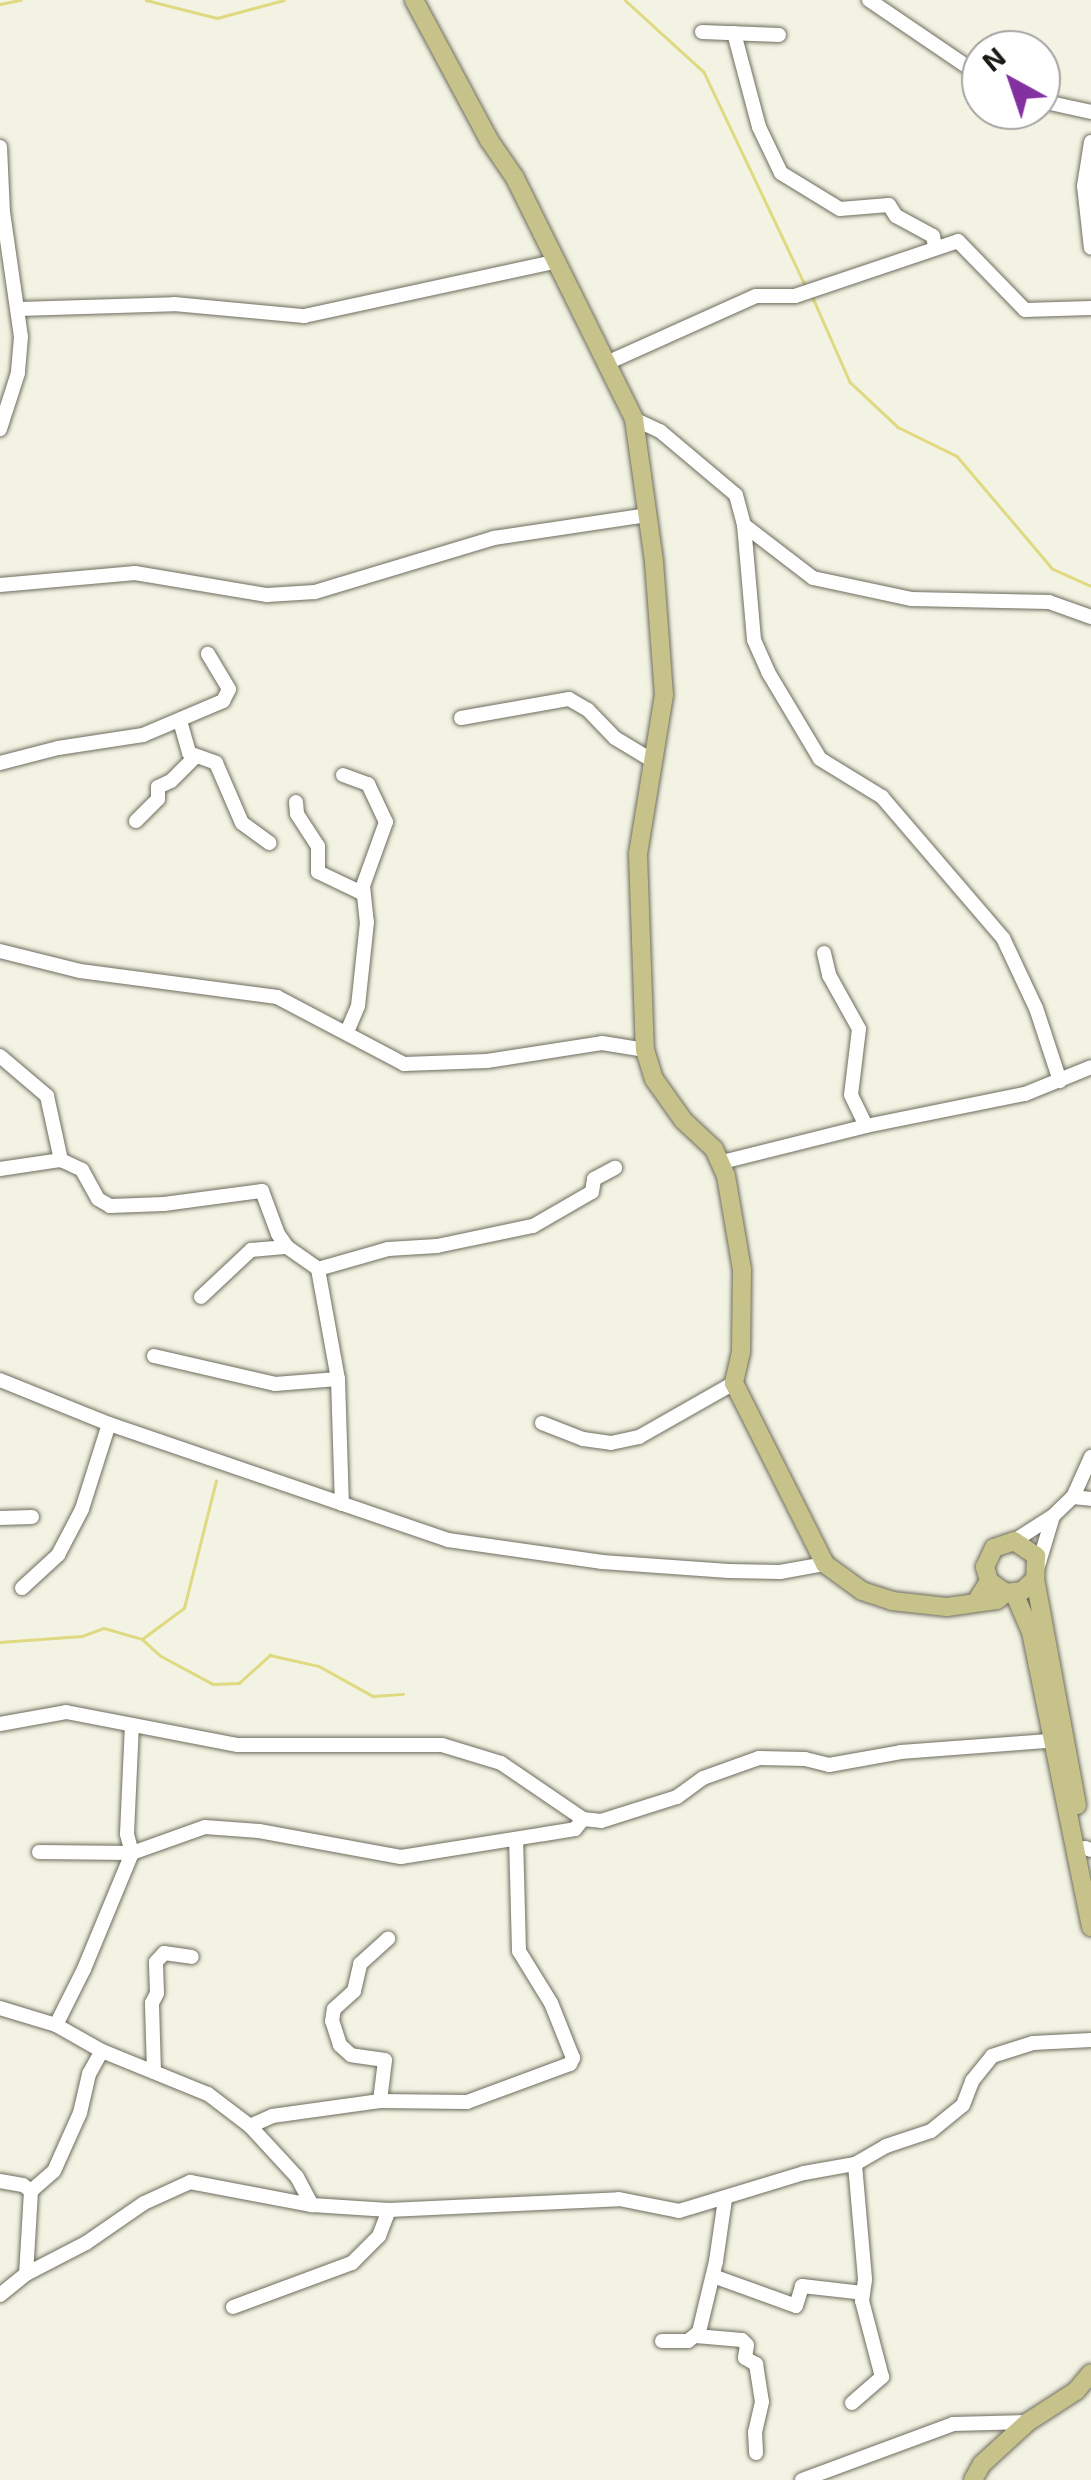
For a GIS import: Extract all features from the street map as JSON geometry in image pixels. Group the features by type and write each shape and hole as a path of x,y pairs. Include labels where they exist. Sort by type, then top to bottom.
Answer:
{"main road":[{"path":"414,0 489,140 516,178 634,419 648,515 664,695 638,854 645,1050 654,1079 672,1106 722,1162 742,1270 741,1352 734,1383 824,1564 862,1591 940,1608 997,1600 1036,1572"},
{"path":"1057,1740 1030,1549 1014,1541 1000,1544 989,1554 985,1567 989,1581 1010,1593 1031,1632 1073,1813 1091,1928"},
{"path":"976,1602 989,1581"},
{"path":"1073,1813 1088,1849 1091,1874"},
{"path":"973,2480 982,2464 1028,2422 1076,2391 1091,2373"}],"street":[{"path":"869,0 961,62"},
{"path":"702,32 780,35"},
{"path":"734,34 759,126 781,173 840,209 889,206 896,216 932,236 935,246"},
{"path":"1061,105 1091,112"},
{"path":"1091,142 1084,186 1091,248"},
{"path":"0,147 1,183 19,309 18,373 0,429"},
{"path":"608,362 756,296 794,296 935,246 958,242 1025,310 1091,308"},
{"path":"19,309 174,304 304,316 554,262"},
{"path":"634,419 660,431 731,490 744,525 754,640 768,672 820,759 882,797 1003,938 1036,1008 1060,1081"},
{"path":"0,585 134,573 267,595 315,592 494,538 648,515"},
{"path":"744,525 813,578 910,598 1049,602 1091,617"},
{"path":"0,763 58,748 114,742 180,721 223,701 230,693 208,654"},
{"path":"462,718 568,699 588,710 615,738 653,761"},
{"path":"180,721 186,748 195,757 216,763 242,823 270,844"},
{"path":"136,821 158,799 158,787 171,781 195,757"},
{"path":"343,775 368,784 385,815 385,830 362,893 367,922 358,1006 347,1032"},
{"path":"296,802 297,814 318,846 318,872 362,893"},
{"path":"0,951 80,971 278,997 404,1064 487,1061 602,1043 645,1050"},
{"path":"824,954 829,975 858,1029 852,1095 866,1126"},
{"path":"0,1056 47,1096 61,1160"},
{"path":"722,1162 866,1126 1025,1094 1091,1067"},
{"path":"0,1170 61,1160 82,1170 98,1199 110,1206 164,1204 262,1190 287,1247 318,1269 338,1380 342,1504"},
{"path":"318,1269 388,1249 438,1246 533,1226 592,1192 594,1179 615,1168"},
{"path":"201,1297 251,1250 287,1247"},
{"path":"154,1356 275,1384 338,1380"},
{"path":"0,1380 109,1424 448,1540 498,1550 730,1571 780,1572 824,1564"},
{"path":"542,1422 597,1441 639,1438 734,1383"},
{"path":"22,1588 58,1555 82,1509 109,1424"},
{"path":"1014,1541 1053,1516 1073,1497 1091,1457"},
{"path":"1073,1497 1091,1500"},
{"path":"1036,1572 1053,1516"},
{"path":"0,1518 32,1517"},
{"path":"0,1724 66,1712 238,1745 442,1746 501,1763 583,1819 610,1820 666,1801 702,1778 759,1758 806,1759 829,1765 901,1752 1057,1740"},
{"path":"56,2025 84,1969 132,1852 128,1834 132,1725"},
{"path":"39,1852 132,1852 205,1827 271,1833 389,1857 575,1830 583,1819"},
{"path":"250,2126 272,2116 380,2101 467,2102 570,2064 573,2058 551,2003 518,1951 516,1839"},
{"path":"380,2101 384,2060 350,2055 340,2045 332,2021 334,2009 354,1991 360,1964 388,1939"},
{"path":"154,2072 152,2003 157,1993 156,1962 164,1953 192,1957"},
{"path":"0,2008 56,2025 102,2052 208,2094 250,2126 297,2177 312,2205"},
{"path":"0,2295 26,2274 86,2243 144,2203 190,2182 312,2205 389,2210 618,2199 679,2210 804,2173 855,2164 886,2146 930,2131 963,2104 972,2081 992,2056 1034,2043 1091,2040"},
{"path":"26,2274 32,2191 54,2171 102,2052"},
{"path":"852,2404 882,2378 863,2293 855,2164"},
{"path":"0,2181 23,2184 32,2191"},
{"path":"696,2336 714,2276 725,2199"},
{"path":"233,2307 352,2262 379,2236 389,2210"},
{"path":"714,2276 792,2306 798,2304 802,2286 863,2293"},
{"path":"662,2341 696,2336 742,2340 747,2345 745,2358 756,2364 762,2402 754,2442 756,2453"},
{"path":"802,2480 953,2424 1028,2422"}],"waterway":[{"path":"0,4 21,0"},
{"path":"146,0 217,18 284,0"},
{"path":"625,0 704,72 806,287"},
{"path":"813,298 850,382 898,427 957,456 1053,569 1091,586"},
{"path":"142,1639 184,1608 216,1481"},
{"path":"0,1642 82,1636 104,1628 142,1639 161,1656 213,1684 239,1683 270,1655 319,1666 373,1696 403,1694"}]}
